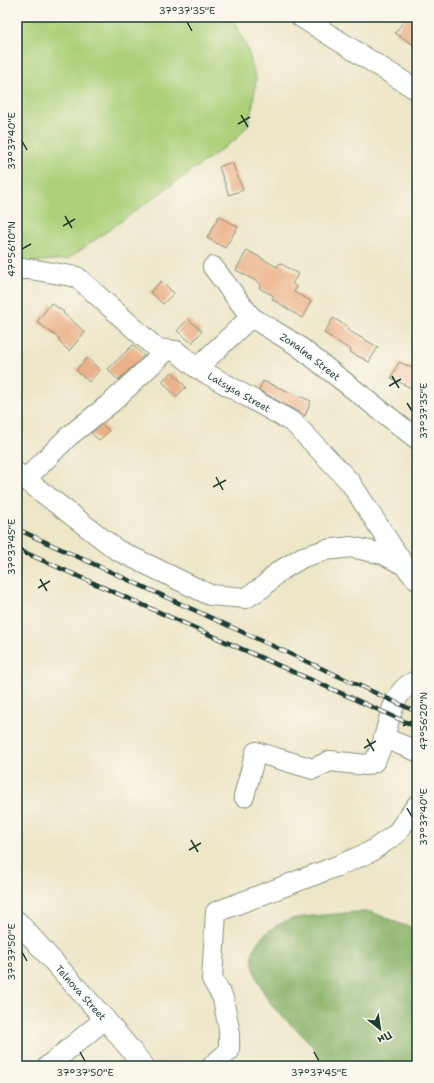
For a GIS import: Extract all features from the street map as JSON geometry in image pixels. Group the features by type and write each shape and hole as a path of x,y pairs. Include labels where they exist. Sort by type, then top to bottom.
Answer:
{"street":[{"path":"301,17 417,90"},
{"name":"Zonalna Street","path":"213,267 251,317 297,345 417,439"},
{"name":"Latsysa Street","path":"17,269 30,269 77,277 157,349 176,351 197,368 294,423 350,482 404,565 417,580"},
{"path":"197,368 251,317"},
{"path":"167,350 112,402 21,477 117,550 210,595 246,598 263,587 278,572 303,558 326,550 350,547 383,554 404,565"},
{"path":"244,796 256,752 313,769 330,761 366,765 374,762 382,747 395,702 405,688 417,681"},
{"path":"384,738 417,751"},
{"path":"212,1066 229,1051 229,1029 223,998 212,979 216,912 340,865 370,852 396,834 417,805"},
{"name":"Telnova Street","path":"17,921 105,1019 144,1066"},
{"path":"48,1066 105,1019"}],"green space":[{"path":"17,17 228,17 236,26 247,48 256,79 253,104 248,125 236,139 68,259 17,263"},
{"path":"355,912 372,912 403,925 417,928 417,1066 322,1066 318,1056 308,1041 272,1005 258,981 252,955 256,944 273,928 294,918"}],"building":[{"path":"407,17 417,17 417,47 395,33"},
{"path":"232,162 243,190 229,195 219,167"},
{"path":"219,216 238,227 225,248 207,238"},
{"path":"247,250 277,267 280,263 298,274 292,284 297,287 294,292 311,301 302,318 272,299 274,296 259,288 261,284 236,270"},
{"path":"161,281 174,293 163,304 150,292"},
{"path":"51,303 64,312 63,313 85,332 69,351 58,341 60,339 37,322"},
{"path":"333,318 348,327 347,330 378,347 369,362 350,352 351,350 324,333"},
{"path":"188,319 202,331 192,343 177,331"},
{"path":"133,345 144,356 118,380 108,369"},
{"path":"87,358 100,370 89,382 76,370"},
{"path":"399,362 417,370 417,391 391,378"},
{"path":"172,372 186,387 176,397 162,381"},
{"path":"263,381 311,401 305,416 259,390"},
{"path":"102,424 109,431 99,440 91,433"}],"railway":[{"path":"17,529 417,712"},
{"path":"17,549 417,727"}]}
